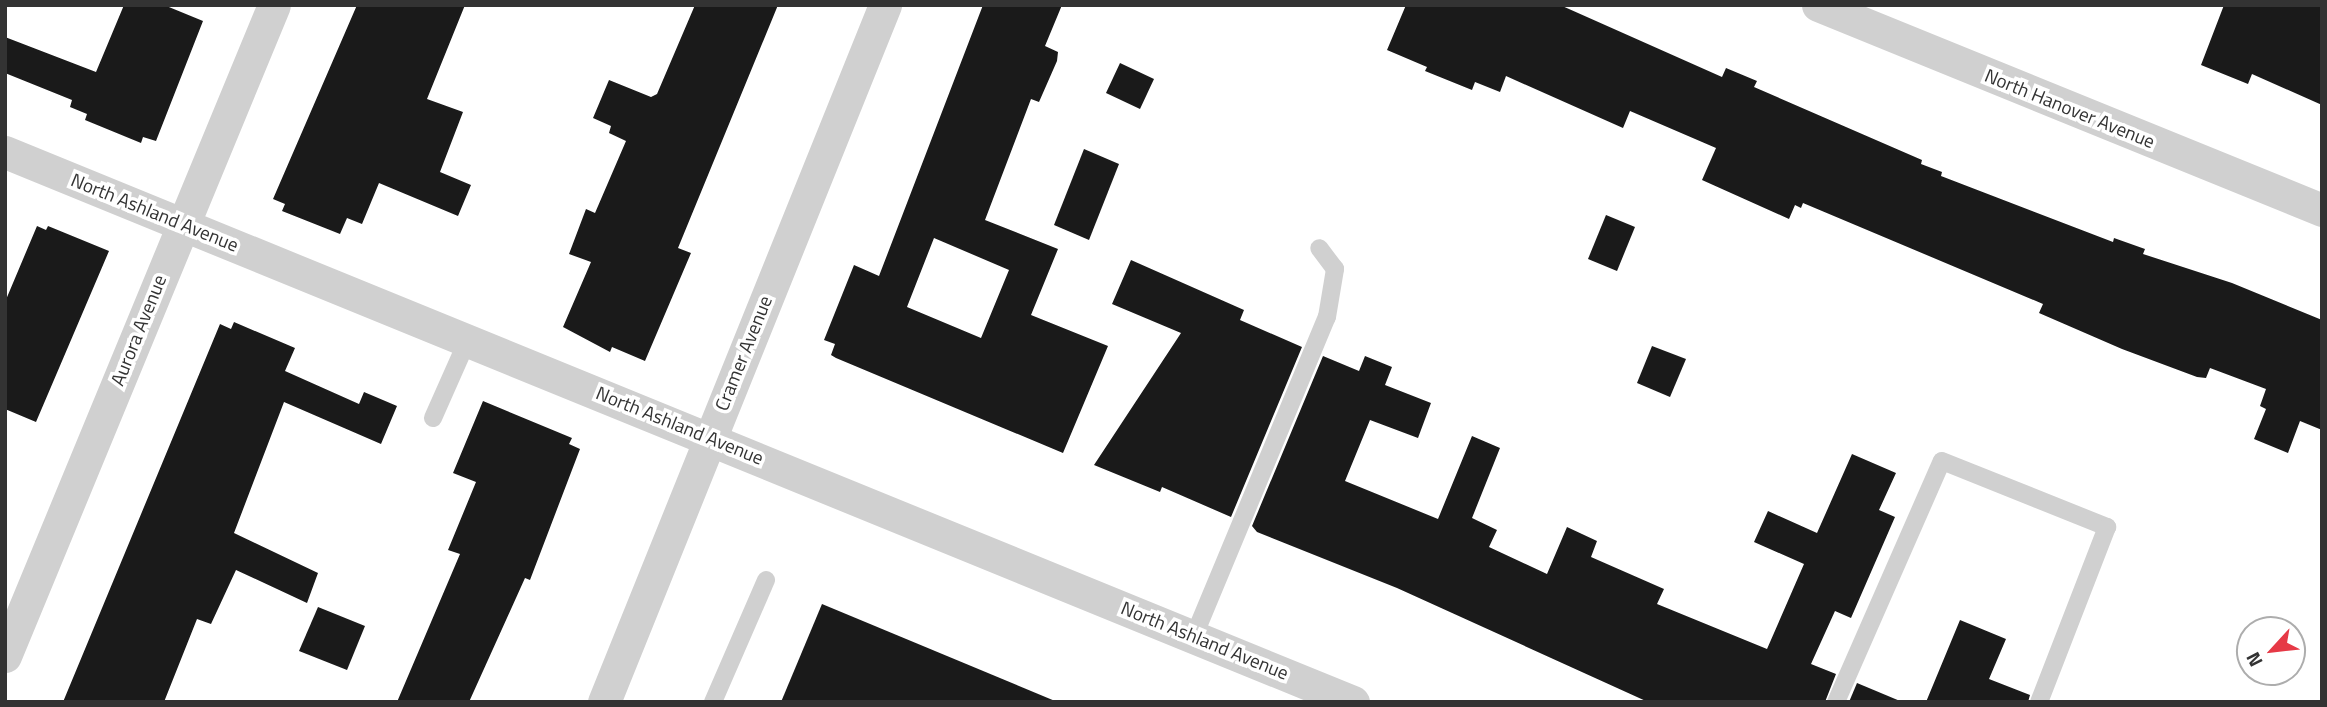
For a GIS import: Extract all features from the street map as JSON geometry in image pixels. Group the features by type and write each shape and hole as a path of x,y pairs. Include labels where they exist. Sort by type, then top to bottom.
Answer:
{"street":[{"name":"Aurora Avenue","path":"5,656 182,222 274,5"},
{"name":"Cramer Avenue","path":"604,702 884,5"},
{"name":"North Hanover Avenue","path":"1818,5 2322,211"},
{"name":"North Ashland Avenue","path":"5,152 1194,636 1332,698"}],"lane":[{"path":"1194,636 1327,317 1335,269 1320,248"},
{"path":"433,418 468,339"},
{"path":"1836,702 1942,461 2107,527 2039,702"},
{"path":"713,702 766,580"}],"building":[{"path":"124,5 164,5 203,21 156,141 143,137 141,143 85,120 87,114 70,107 72,100 5,73 5,37 96,72"},
{"path":"357,5 465,5 427,99 463,112 440,172 471,185 458,216 379,183 362,224 347,218 340,234 282,211 285,204 273,199"},
{"path":"695,5 778,5 678,248 691,253 645,361 612,347 610,352 563,327 591,262 569,254 586,209 595,213 626,141 609,133 611,126 593,118 609,80 651,97 657,94"},
{"path":"983,5 1062,5 1045,46 1058,52 1057,61 1039,102 1031,99 985,220 1058,249 1031,315 1108,346 1063,453 831,355 835,344 824,340 854,265 879,276","holes":["934,238 1009,270 981,338 907,307"]},
{"path":"1406,5 1560,5 1722,77 1726,68 1757,81 1754,87 1922,160 1921,164 1942,172 1941,176 2113,242 2114,238 2145,249 2143,254 2232,283 2322,320 2322,430 2300,421 2288,453 2254,439 2266,409 2260,406 2266,389 2210,368 2206,378 2197,377 2122,349 2039,313 2043,304 1803,203 1801,208 1795,205 1789,219 1702,180 1716,148 1630,111 1623,128 1506,76 1500,92 1475,82 1472,90 1425,71 1427,67 1387,50"},
{"path":"2224,5 2322,5 2322,105 2252,74 2248,84 2201,65"},
{"path":"1120,63 1154,79 1140,109 1106,93"},
{"path":"1084,149 1119,164 1089,240 1054,225"},
{"path":"1606,215 1635,227 1617,271 1588,259"},
{"path":"37,226 46,230 48,226 109,251 36,422 5,409 5,302"},
{"path":"1131,260 1244,310 1240,320 1302,347 1231,517 1162,487 1160,492 1094,465 1181,333 1112,304"},
{"path":"234,322 295,348 285,371 359,404 364,392 397,406 381,444 284,402 234,533 318,573 307,603 236,570 211,624 197,619 164,702 63,702 220,324 231,329"},
{"path":"1652,346 1686,359 1670,397 1637,383"},
{"path":"1323,356 1359,371 1365,356 1392,367 1385,385 1431,403 1418,438 1370,420 1345,481 1438,519 1472,436 1500,448 1472,518 1497,530 1489,547 1547,574 1567,527 1597,541 1591,557 1664,589 1657,604 1767,649 1804,564 1754,542 1768,511 1817,533 1852,454 1896,473 1879,510 1895,517 1851,618 1835,611 1811,664 1836,674 1825,702 1648,702 1397,588 1257,532 1252,526"},
{"path":"483,401 572,438 569,444 580,449 530,580 525,578 469,702 397,702 460,554 448,550 476,482 453,473"},
{"path":"822,604 1055,701 1055,702 781,702"},
{"path":"318,607 365,626 347,670 299,651"},
{"path":"1960,620 2006,639 1989,679 2030,695 2028,702 1926,702"},
{"path":"1857,683 1900,701 1900,702 1849,702"}]}
